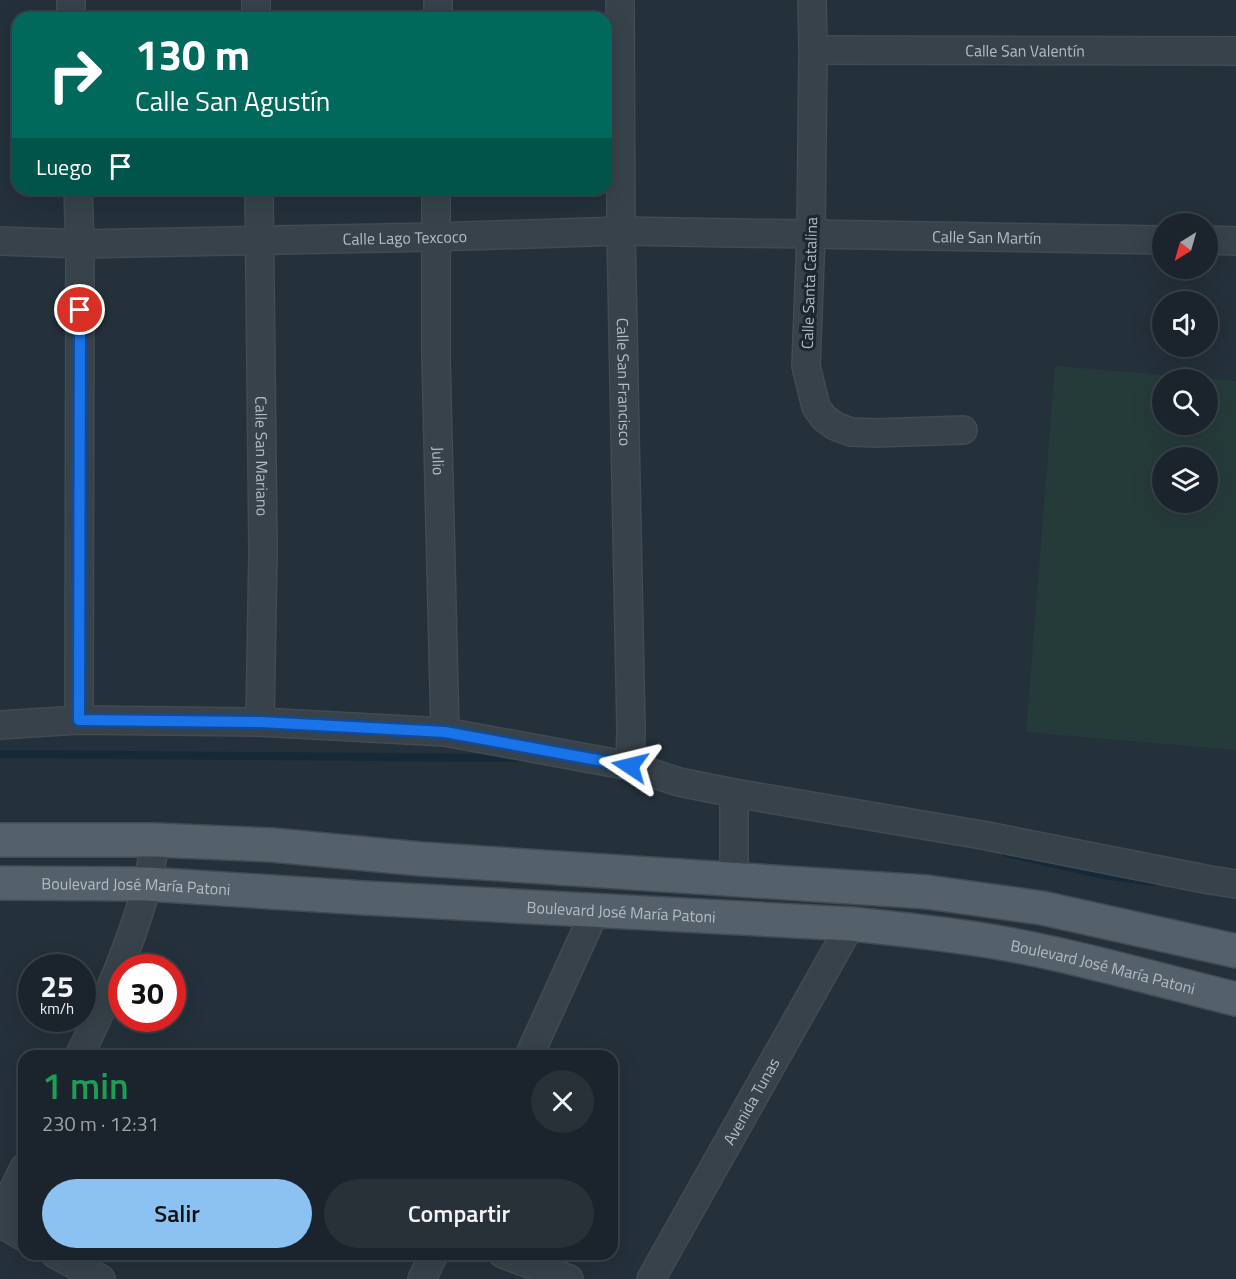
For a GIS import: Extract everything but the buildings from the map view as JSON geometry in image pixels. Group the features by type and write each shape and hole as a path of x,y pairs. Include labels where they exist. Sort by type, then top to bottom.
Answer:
{"main road":[{"path":"0,840 155,840 272,845 422,859 927,892 1042,908 1236,951"},
{"path":"315,895 320,849"},
{"name":"Boulevard José María Patoni","path":"0,883 147,884 851,924 923,931 1002,943 1236,999"}],"street":[{"name":"Calle San Francisco","path":"620,0 621,231 630,766"},
{"name":"Calle Santa Catalina","path":"812,0 811,235 806,366 816,407 835,426 851,432 963,430"},
{"name":"Calle San Valentín","path":"813,50 1236,51"},
{"path":"78,195 79,720"},
{"name":"Calle San Mariano","path":"259,195 263,539 260,722"},
{"name":"Julio","path":"436,195 436,368 445,732"},
{"name":"Calle Lago Texcoco","path":"0,241 80,244 621,231 811,235"},
{"name":"Calle San Martín","path":"811,235 1152,240"},
{"path":"1218,240 1236,241"},
{"path":"0,725 79,720 260,722 445,732 630,766 679,782 734,794 982,835 1236,884"},
{"path":"734,794 734,879"},
{"path":"82,1050 115,976 134,926 147,884 155,840"},
{"path":"532,1050 595,911"},
{"name":"Avenida Tunas","path":"651,1279 851,924"},
{"path":"0,1216 18,1179"},
{"path":"0,1223 18,1234"},
{"path":"67,1260 101,1279"},
{"path":"422,1279 431,1260"},
{"path":"519,1260 569,1279"}],"green space":[{"path":"1055,366 1152,374 1152,435 1218,435 1218,380 1236,381 1236,750 1026,732"}],"waterway":[{"path":"0,754 520,758"},
{"path":"1006,853 1104,875 1153,882"}],"route":[{"path":"80,310 79,720 260,722 445,732 630,766"}]}
